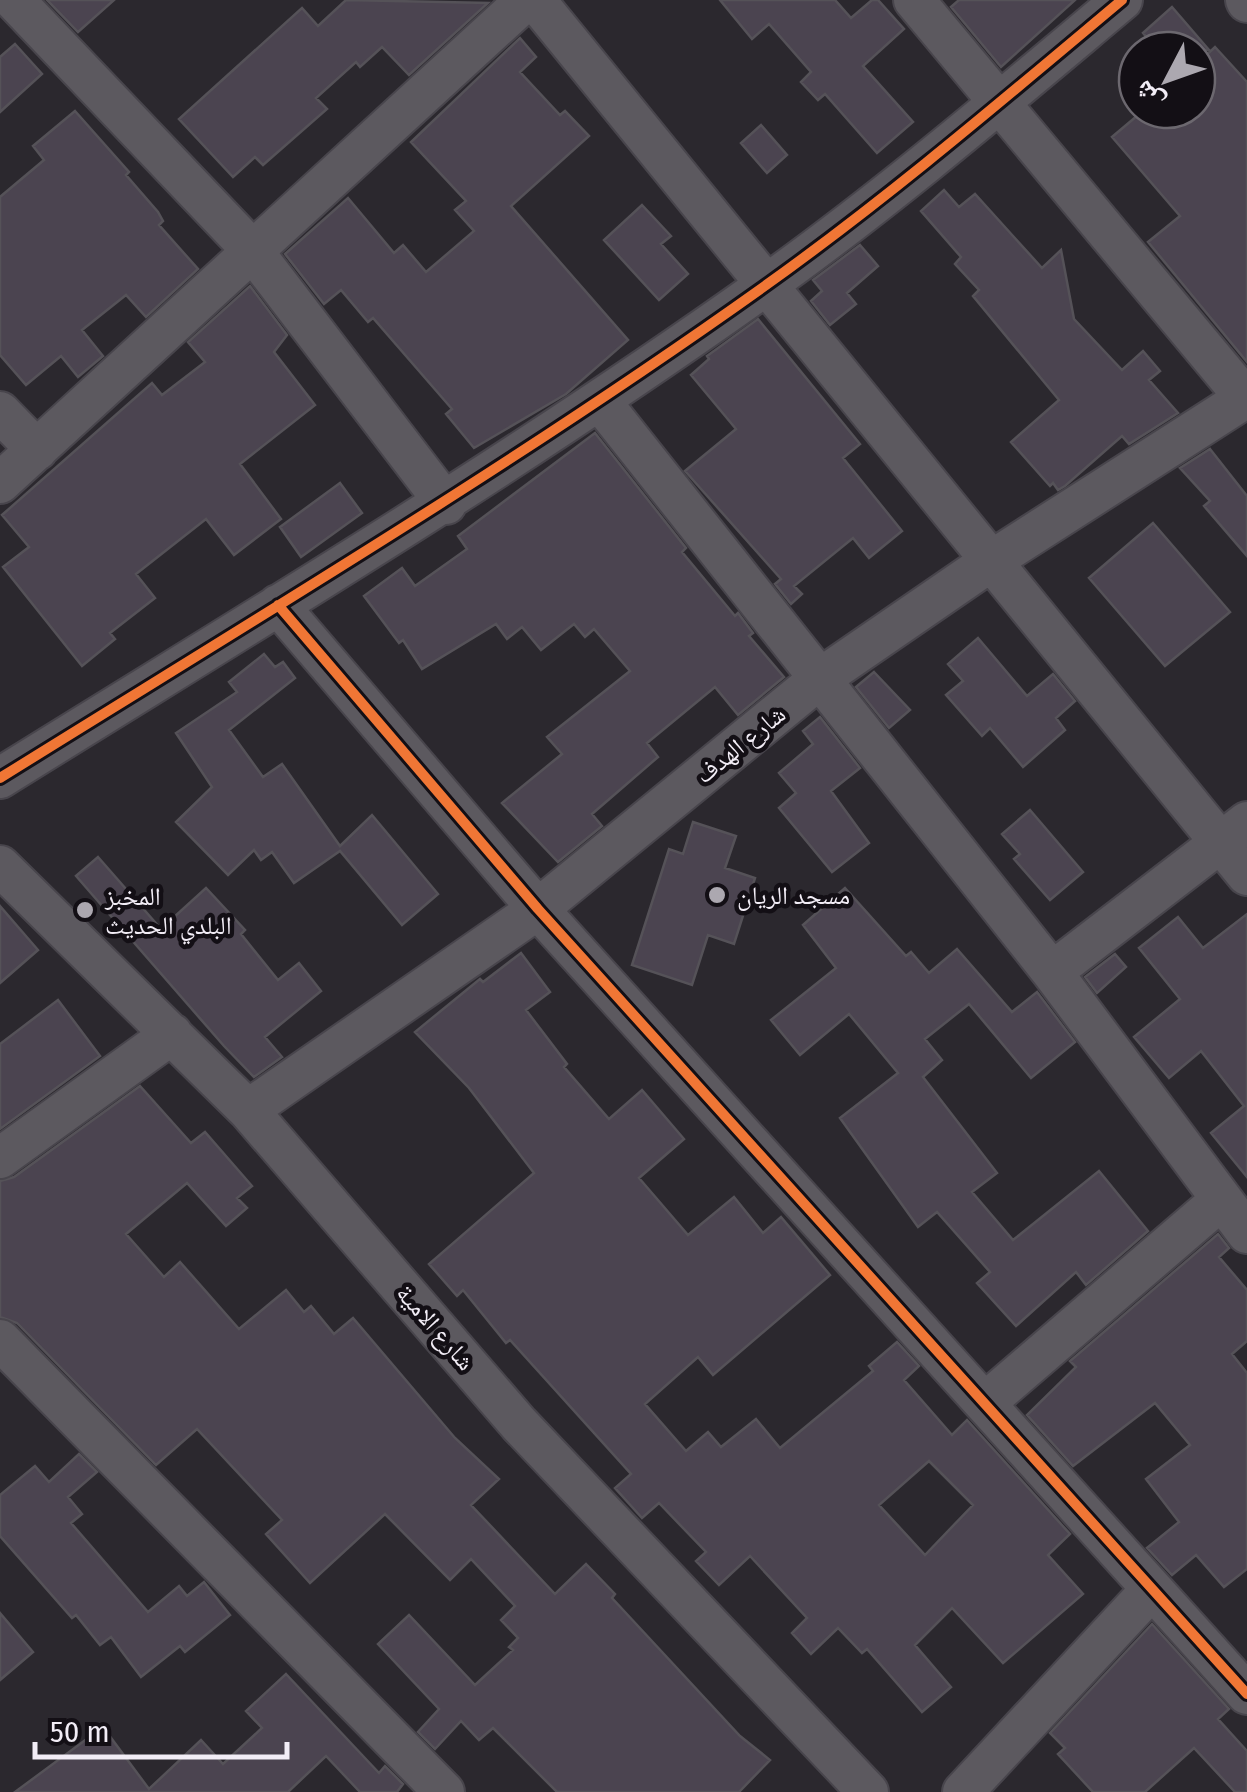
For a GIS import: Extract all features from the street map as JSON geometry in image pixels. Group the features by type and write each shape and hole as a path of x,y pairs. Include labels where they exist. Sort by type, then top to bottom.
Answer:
{"street":[{"path":"14,0 252,250 446,504"},
{"path":"0,482 526,0"},
{"path":"535,0 994,559 1232,832 1247,875"},
{"path":"914,0 997,105 1246,398"},
{"path":"0,778 446,504 600,401 766,285 997,105 1122,0"},
{"name":"شارع الهدف","path":"248,1110 538,910 818,680 994,559 1246,398"},
{"path":"600,401 1052,972 1247,1233"},
{"path":"0,412 37,450"},
{"path":"278,605 538,910 1247,1694"},
{"path":"1052,972 1232,832"},
{"name":"شارع الامية","path":"0,866 248,1110 519,1424 868,1792"},
{"path":"0,1158 172,1034"},
{"path":"985,1403 1220,1200"},
{"path":"0,1340 444,1792"},
{"path":"964,1792 1151,1590"}],"building":[{"path":"47,0 114,0 78,32"},
{"path":"346,0 488,3 409,75 382,47 360,67 356,62 316,98 327,109 263,165 255,157 233,177 179,119 302,8 318,26"},
{"path":"720,0 835,0 851,18 872,0 878,0 904,29 863,66 913,122 877,153 825,94 818,100 801,82 811,72 769,24 752,39"},
{"path":"959,0 1075,0 1001,67 951,7"},
{"path":"1172,7 1192,30 1146,30"},
{"path":"520,38 536,57 520,72 560,115 565,111 589,136 511,206 628,340 566,394 474,448 446,414 452,409 373,318 368,322 341,290 324,304 285,254 348,198 394,253 403,245 426,272 474,231 455,210 466,201 411,142"},
{"path":"15,44 42,74 0,112 0,57"},
{"path":"1217,49 1247,82 1247,362 1148,242 1180,216 1112,137 1120,130 1217,130"},
{"path":"75,111 129,172 126,175 158,212 163,221 159,225 198,269 146,317 126,295 82,330 103,356 78,377 61,356 26,385 0,355 0,197 44,160 33,146"},
{"path":"761,125 787,155 767,173 741,143"},
{"path":"944,190 959,207 975,194 1042,268 1061,250 1074,319 1122,370 1143,351 1160,371 1149,380 1178,413 1129,444 1122,436 1065,486 1058,490 1053,483 1050,486 1011,442 1059,400 973,296 979,290 955,264 961,257 921,211"},
{"path":"642,205 671,236 661,244 688,274 659,300 604,240"},
{"path":"860,245 878,266 847,293 856,304 830,325 811,301 822,291 813,280"},
{"path":"250,286 287,335 274,352 315,405 240,464 281,519 234,555 206,519 136,574 155,598 110,633 115,639 82,666 3,567 29,547 2,515 152,383 162,395 205,362 188,342"},
{"path":"758,319 860,444 843,458 902,531 869,558 853,538 794,586 802,594 791,604 775,584 781,579 685,471 736,429 691,375 709,359 707,356"},
{"path":"595,433 686,548 682,552 735,616 738,613 753,633 749,636 784,677 738,715 715,687 647,743 658,757 592,814 602,826 558,862 502,803 562,754 547,737 630,671 594,629 585,637 574,624 541,650 522,627 507,639 496,624 422,669 403,640 399,643 364,596 402,568 415,586 467,549 458,536"},
{"path":"1210,449 1247,496 1247,556 1204,506 1210,501 1180,468"},
{"path":"340,483 362,513 301,557 280,527"},
{"path":"1153,523 1230,612 1165,666 1089,578"},
{"path":"978,638 1027,696 1053,674 1075,701 1056,718 1065,730 1023,767 990,728 982,736 946,695 963,681 948,664"},
{"path":"264,654 275,667 283,662 295,678 229,730 263,777 282,764 340,846 372,815 438,894 402,925 340,851 294,883 272,852 261,860 254,850 228,875 176,822 212,787 176,733 237,692 229,682"},
{"path":"874,672 910,710 889,728 856,687"},
{"path":"820,717 860,768 831,791 869,843 832,872 779,808 796,793 779,773 813,744 803,731"},
{"path":"1030,810 1083,872 1050,900 1014,859 1020,854 1002,834"},
{"path":"693,822 736,836 725,868 755,878 734,944 708,935 692,985 632,965 669,849 683,854"},
{"path":"98,857 161,929 206,888 245,930 241,934 278,980 299,963 321,991 265,1037 282,1057 254,1077 224,1046 76,876"},
{"path":"845,888 906,956 911,952 929,973 957,949 1012,1012 1037,992 1075,1042 1031,1078 969,1004 925,1039 942,1060 923,1077 997,1173 972,1192 1013,1240 1099,1171 1148,1231 1086,1285 1076,1272 1016,1326 977,1283 990,1272 937,1212 918,1227 840,1118 898,1073 849,1014 800,1055 771,1020 836,968 803,925"},
{"path":"0,906 38,950 0,983"},
{"path":"1247,914 1247,1177 1211,1133 1244,1106 1201,1051 1169,1078 1134,1037 1180,999 1139,948 1178,917 1203,948"},
{"path":"521,953 550,992 526,1010 567,1064 564,1067 609,1119 642,1090 684,1139 639,1178 688,1235 734,1197 763,1233 781,1217 830,1275 713,1375 698,1357 645,1404 686,1451 708,1432 721,1447 756,1419 780,1448 873,1371 869,1366 897,1342 919,1366 904,1380 952,1435 967,1420 1070,1534 1048,1555 1083,1594 1003,1663 952,1608 915,1645 951,1687 922,1712 867,1649 862,1653 838,1628 811,1654 792,1633 807,1618 750,1556 719,1585 696,1561 706,1552 659,1503 642,1518 615,1488 631,1474 510,1340 506,1343 463,1290 457,1296 429,1264 534,1173 469,1088 415,1032 480,979 483,982","holes":["929,1461 973,1505 925,1555 879,1505"]},
{"path":"1115,954 1126,967 1097,993 1085,977"},
{"path":"58,1000 100,1056 0,1129 0,1044"},
{"path":"140,1086 191,1143 205,1132 252,1186 237,1198 247,1208 226,1226 187,1183 126,1234 164,1277 180,1262 239,1329 286,1290 304,1312 311,1306 334,1334 353,1318 455,1438 499,1479 471,1505 555,1594 586,1564 615,1594 612,1598 740,1736 770,1760 739,1792 557,1792 493,1728 479,1740 461,1721 435,1749 418,1732 439,1709 378,1644 409,1615 475,1685 513,1650 509,1647 518,1638 501,1620 515,1606 471,1559 450,1580 385,1514 310,1583 266,1534 282,1520 197,1429 156,1465 17,1323 0,1317 0,1181 14,1177"},
{"path":"1218,1234 1229,1248 1219,1257 1247,1290 1247,1341 1232,1354 1247,1373 1247,1569 1224,1587 1196,1555 1172,1575 1147,1548 1179,1522 1146,1479 1190,1445 1155,1403 1073,1466 1027,1415 1076,1367 1070,1361"},
{"path":"79,1454 97,1472 68,1497 82,1514 71,1523 148,1612 179,1586 187,1596 204,1582 230,1615 185,1652 180,1646 141,1677 111,1637 100,1645 76,1615 72,1618 0,1536 0,1495 35,1466 49,1482"},
{"path":"0,1613 33,1652 0,1680"},
{"path":"1152,1624 1229,1709 1218,1719 1247,1751 1247,1792 1235,1792 1194,1748 1145,1792 1093,1792 1058,1754 1065,1748 1050,1733"},
{"path":"286,1674 379,1773 385,1766 403,1784 397,1792 360,1792 326,1756 288,1792 15,1792 103,1727 149,1789 201,1740 223,1764 262,1728 246,1711"}],"cycle path":[{"path":"0,778 385,539 669,353 855,219 1122,0"},
{"path":"278,605 538,909 1247,1694"}],"place":[{"name":"مسجد الريان","path":"717,895"},
{"name":"المخبز البلدي الحديث","path":"85,910"}]}
